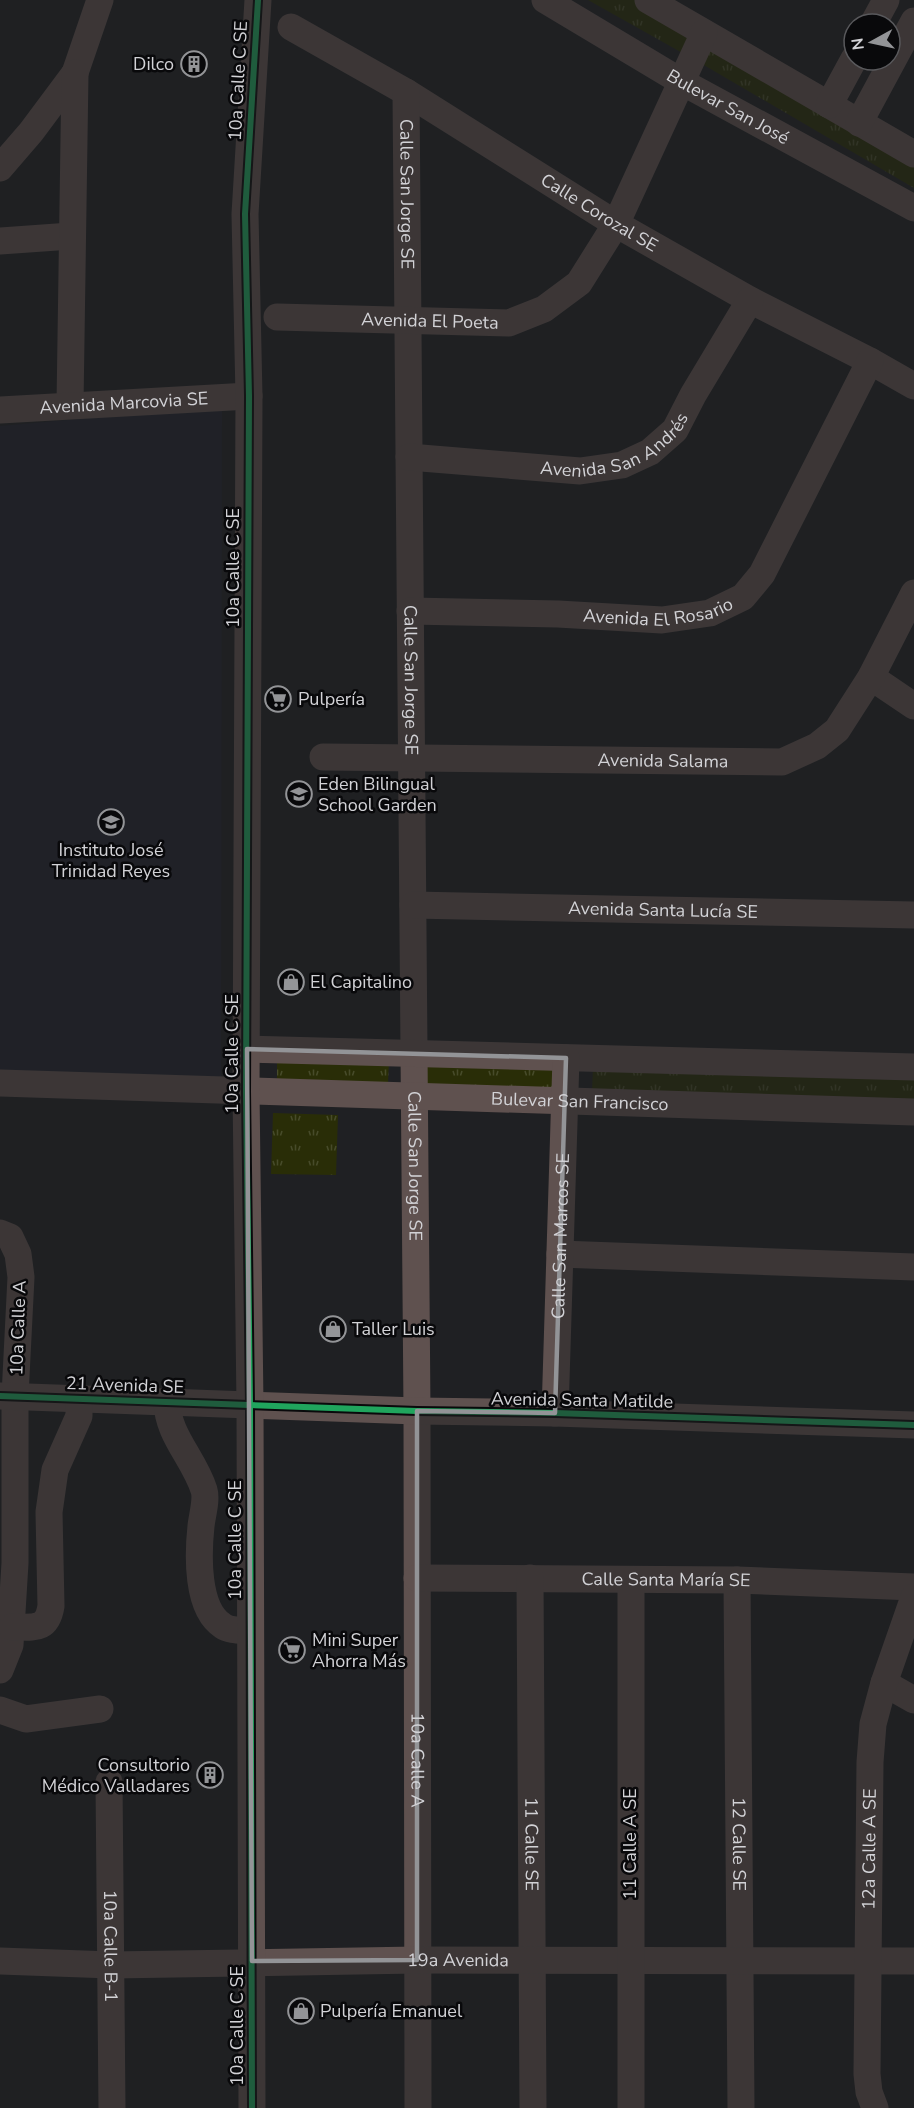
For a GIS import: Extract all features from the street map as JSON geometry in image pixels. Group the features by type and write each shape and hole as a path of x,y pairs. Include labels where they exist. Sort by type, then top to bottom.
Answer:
{"street":[{"path":"70,405 75,73 100,0"},
{"name":"Bulevar San José","path":"545,0 682,82 914,208"},
{"path":"648,0 914,154"},
{"name":"10a Calle C SE","path":"252,2108 250,1404 246,1091 249,396 245,214 256,1"},
{"path":"859,123 914,21"},
{"name":"Calle Corozal SE","path":"291,27 406,92 616,224 750,300 914,386"},
{"name":"Avenida El Poeta","path":"277,317 509,323 544,309 579,283 616,224 704,33"},
{"path":"829,105 847,72"},
{"path":"0,168 31,132 75,73"},
{"name":"Calle San Jorge SE","path":"406,92 417,1411"},
{"path":"0,241 71,236"},
{"name":"Avenida San Andrés","path":"409,457 580,471 622,465 650,452 675,430 693,395 750,300"},
{"name":"Avenida El Rosario","path":"410,611 558,614 662,620 710,614 743,597 762,574 870,361"},
{"name":"Avenida Marcovia SE","path":"0,410 249,396"},
{"name":"Avenida Salama","path":"323,757 782,762 817,746 837,730 871,677 914,593"},
{"path":"871,677 914,706"},
{"name":"Avenida Santa Lucía SE","path":"412,905 914,915"},
{"path":"247,1049 914,1067"},
{"name":"Calle San Marcos SE","path":"555,1413 566,1058"},
{"name":"Bulevar San Francisco","path":"0,1083 914,1112"},
{"name":"10a Calle A","path":"0,1670 10,1645 12,1627 15,1563 8,1396 21,1277 18,1254 5,1235"},
{"path":"560,1254 914,1267"},
{"name":"21 Avenida SE","path":"8,1396 250,1404"},
{"path":"12,1627 42,1625 49,1619 51,1502 55,1470 79,1416 79,1398"},
{"path":"167,1401 167,1415 205,1492 200,1533 201,1590 213,1616 225,1628 250,1631"},
{"name":"Avenida Santa Matilde","path":"250,1404 914,1425"},
{"name":"10a Calle A","path":"417,1411 418,2108"},
{"name":"Calle Santa María SE","path":"417,1578 737,1580 914,1587"},
{"name":"11 Calle SE","path":"530,1578 534,1960 533,2108"},
{"name":"11 Calle A SE","path":"631,1580 631,2108"},
{"name":"12 Calle SE","path":"737,1580 741,2108"},
{"name":"12a Calle A SE","path":"874,2108 867,2074 870,1762 873,1724 884,1683 914,1597"},
{"path":"884,1683 914,1700"},
{"path":"0,1710 26,1719 100,1709"},
{"name":"10a Calle B-1","path":"109,1782 112,2108"},
{"name":"19a Avenida","path":"0,1961 111,1965 417,1960 914,1961"}],"highlighted area":[{"path":"247,1049 566,1058 555,1413 417,1411 417,1960 252,1961"}],"shaded area":[{"name":"Instituto José Trinidad Reyes","path":"222,406 221,1085 0,1076 0,426"}],"green space":[{"path":"588,0 652,0 914,144 914,188 702,64"},
{"path":"277,1056 389,1060 388,1084 277,1080"},
{"path":"426,1060 553,1065 553,1092 425,1088"},
{"path":"593,1066 914,1076 914,1102 592,1092"},
{"path":"273,1113 338,1115 336,1175 271,1174"}],"cycle path":[{"path":"252,2108 250,1404 246,1091 249,396 245,214 258,0"},
{"path":"0,1396 914,1425"}],"place":[{"name":"Dilco","path":"194,64"},
{"name":"Pulpería","path":"278,699"},
{"name":"Eden Bilingual School Garden","path":"299,794"},
{"name":"Instituto José Trinidad Reyes","path":"111,822"},
{"name":"El Capitalino","path":"291,982"},
{"name":"Taller Luis","path":"333,1329"},
{"name":"Mini Super Ahorra Más","path":"292,1650"},
{"name":"Consultorio Médico Valladares","path":"210,1775"},
{"name":"Pulpería Emanuel","path":"301,2011"}]}
